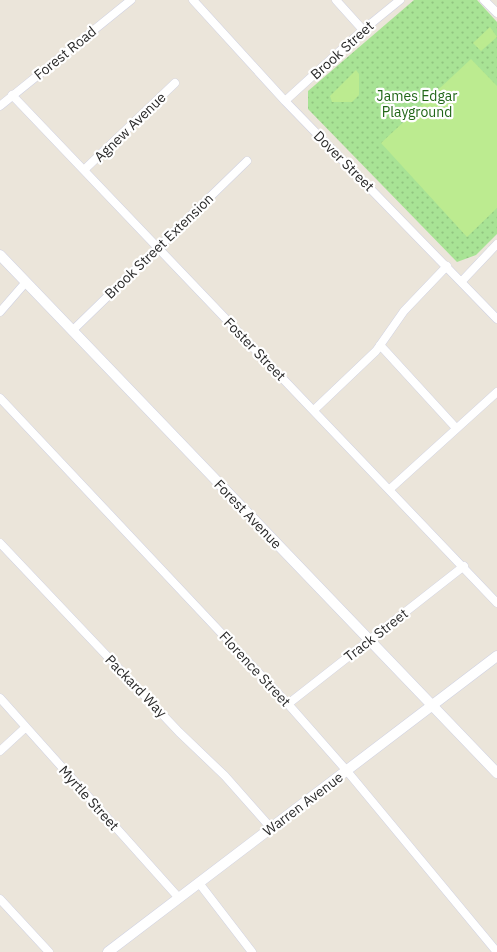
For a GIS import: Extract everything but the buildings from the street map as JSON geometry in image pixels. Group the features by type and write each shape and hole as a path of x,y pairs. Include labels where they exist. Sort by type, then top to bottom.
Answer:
{"street":[{"name":"Forest Road","path":"0,106 131,0"},
{"name":"Dover Street","path":"193,0 285,101 497,319"},
{"path":"336,0 363,30"},
{"name":"Brook Street","path":"285,101 363,30 400,0"},
{"path":"484,0 497,13"},
{"name":"Agnew Avenue","path":"84,170 175,83"},
{"name":"Foster Street","path":"12,95 157,249 464,566 497,603"},
{"name":"Brook Street Extension","path":"72,331 247,161"},
{"path":"462,281 497,244"},
{"name":"Forest Avenue","path":"0,255 431,706 497,772"},
{"path":"314,410 380,345 404,311 447,266"},
{"path":"0,312 26,282"},
{"path":"380,345 456,428"},
{"path":"390,489 497,392"},
{"name":"Florence Street","path":"0,398 288,704 347,770 497,952"},
{"name":"Packard Way","path":"0,543 166,718 225,776 271,828"},
{"name":"Track Street","path":"288,704 464,566"},
{"name":"Warren Avenue","path":"108,952 431,706 496,659"},
{"name":"Myrtle Street","path":"0,698 179,898"},
{"path":"0,751 26,727"},
{"path":"199,883 252,952"},
{"path":"0,899 49,952"}],"green space":[{"name":"James Edgar Playground","path":"414,0 477,0 497,22 497,234 476,255 457,262 308,109 308,91"},
{"path":"490,27 497,37 481,51 473,43"},
{"path":"471,59 497,86 497,208 467,237 381,143"},
{"path":"356,70 359,74 359,95 352,102 332,102 330,96"}]}
